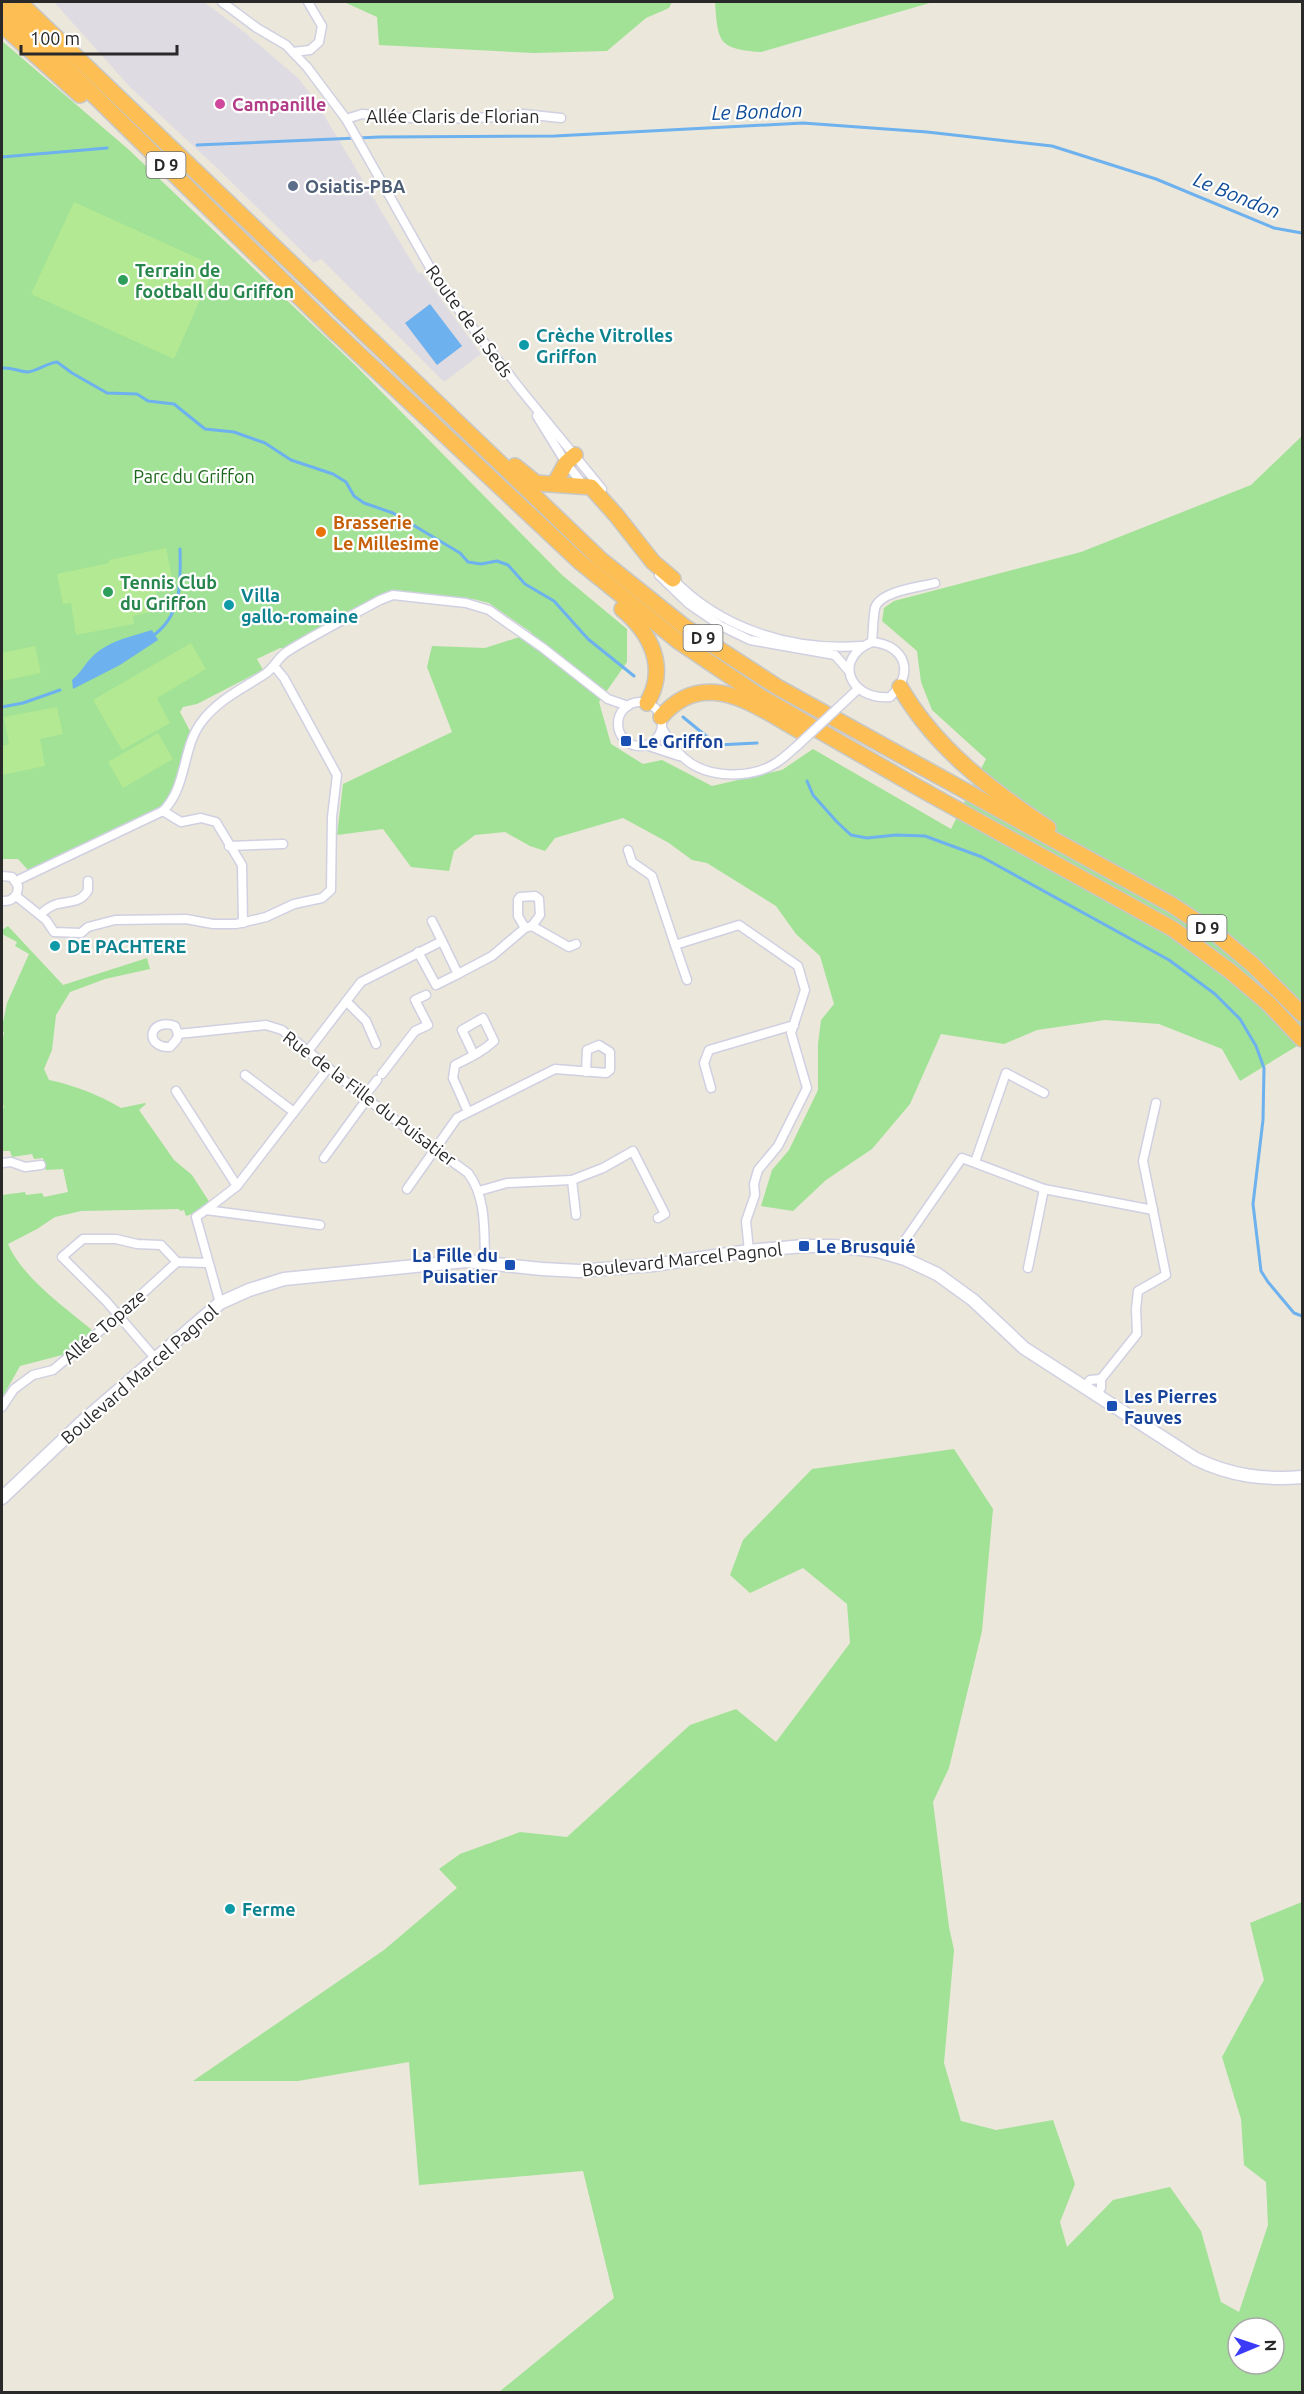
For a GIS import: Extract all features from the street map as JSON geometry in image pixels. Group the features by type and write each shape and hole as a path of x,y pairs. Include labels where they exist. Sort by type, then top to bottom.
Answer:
{"highway":[{"name":"D 9","path":"19,2 600,559 685,627 779,688 1131,882 1216,933 1302,1014"},
{"path":"32,2 179,155"},
{"name":"D 9","path":"2,5 330,327 580,562 678,641 761,697 1173,929 1230,971 1269,1004 1302,1039"},
{"path":"2,25 280,276"},
{"path":"338,308 529,479 536,483 591,488 653,562 673,579"},
{"path":"330,327 433,433 541,538 636,620 648,638 655,655 657,672 655,690 647,703"},
{"path":"555,483 571,459"},
{"path":"900,687 933,733 962,764 1010,802 1131,882"},
{"path":"662,722 670,706 687,696 724,692 756,706 845,756 919,788"},
{"path":"1230,971 1302,1049"},
{"path":"1274,986 1302,1009"}],"street":[{"name":"Route de la Seds","path":"222,2 257,28 286,45 307,67 348,123 441,287 571,459 673,579 725,620 752,632 805,643 861,646"},
{"path":"293,52 310,50 319,42 322,26 308,2"},
{"name":"Allée Claris de Florian","path":"348,123 362,114 424,119 506,117 524,114 561,118"},
{"name":"Route de la Seds","path":"571,459 585,486 668,586 721,626 750,640 835,655 849,671"},
{"path":"872,642 875,606 881,599 893,593 935,583"},
{"path":"16,881 163,811 172,802 177,791 193,736 213,707 266,674 286,652 393,595 450,600 489,610 543,648 608,699 628,706"},
{"path":"872,642 886,643 898,651 903,662 904,675 900,687 890,697 867,695 852,681 849,671 852,657 861,646 872,642"},
{"path":"16,896 40,915 54,932 81,933 88,927 115,920 186,919 213,924 243,923 266,917 294,904 322,898 331,890 332,817 337,775 284,678 274,666"},
{"path":"608,699 619,730 632,745 646,745 716,774 749,774 775,764 858,689"},
{"path":"618,723 623,711 634,703 647,703 653,706 670,744 682,758"},
{"path":"646,745 657,738 662,722"},
{"path":"163,811 181,822 201,818 216,822 242,865 243,923"},
{"path":"229,846 283,844"},
{"path":"628,850 632,861 652,876 687,980"},
{"path":"2,876 12,877 16,881 18,891 12,900 2,901"},
{"path":"40,915 57,904 74,903 80,899 88,890 88,881"},
{"path":"432,921 458,974"},
{"path":"675,945 739,925 798,966 805,990 791,1033 807,1088 778,1146 758,1170 754,1195 746,1221 749,1251"},
{"path":"324,1158 415,1031 428,1025 415,1000 492,956 529,927 568,947 576,944"},
{"path":"308,1051 361,982 442,941"},
{"path":"418,952 431,990"},
{"path":"346,1001 366,1021 376,1044"},
{"name":"Rue de la Fille du Puisatier","path":"178,1034 266,1025 282,1030 366,1098 468,1173 479,1191 483,1216 485,1262"},
{"path":"711,1088 704,1063 709,1050 794,1025"},
{"path":"468,1112 453,1078 454,1065 474,1055"},
{"path":"220,1303 196,1217 237,1186 328,1068"},
{"path":"407,1189 457,1118 555,1069 586,1072"},
{"path":"975,1162 1006,1073 1044,1093"},
{"path":"246,1075 294,1112"},
{"path":"177,1090 237,1186"},
{"path":"1096,1396 1101,1388 1101,1379 1137,1334 1138,1291 1166,1275 1143,1161 1156,1103"},
{"path":"479,1191 507,1183 572,1180 603,1168 633,1151 665,1214 658,1218"},
{"path":"894,1256 962,1158 1044,1189 1154,1210"},
{"path":"2,1163 11,1162 25,1167 41,1165"},
{"path":"572,1180 576,1215"},
{"path":"1028,1268 1044,1189"},
{"path":"206,1210 320,1225"},
{"path":"155,1358 119,1315 62,1257 83,1239 116,1239 137,1245 162,1245 177,1262 208,1263"},
{"name":"Boulevard Marcel Pagnol","path":"2,1498 32,1467 220,1303 249,1290 284,1279 440,1262 485,1262 579,1271 749,1251 834,1246 859,1248 894,1256 937,1274 961,1290 1024,1348 1180,1450 1212,1467 1255,1478 1302,1477"},
{"name":"Allée Topaze","path":"2,1407 14,1389 33,1375 53,1370 119,1315 177,1262"},
{"path":"1084,1388 1090,1380 1101,1379"}],"shaded area":[{"path":"54,2 204,2 244,32 298,78 313,97 419,274 421,272 481,354 444,382 321,259 314,263 130,87"}],"green space":[{"path":"344,2 672,2 669,8 646,18 607,51 533,53 379,45 377,17"},
{"path":"715,2 933,2 761,52 736,49 723,41 717,26"},
{"name":"Parc du Griffon","path":"2,41 128,149 356,366 562,575 627,629 627,662 599,702 611,744 643,764 662,760 712,786 782,770 813,749 951,829 986,759 932,710 921,682 917,651 882,621 884,608 894,601 1081,552 1251,485 1302,436 1302,1043 1240,1081 1222,1049 1159,1024 1105,1020 1037,1030 1004,1044 941,1034 910,1104 872,1149 826,1180 793,1211 761,1206 772,1170 789,1150 818,1090 818,1044 821,1020 834,1004 820,956 796,934 776,906 707,863 692,860 669,843 623,818 555,838 545,851 530,846 505,832 475,835 454,851 449,871 411,867 383,829 337,835 343,784 452,732 427,667 432,646 485,648 532,633 489,603 473,599 394,590 377,596 285,649 280,648 257,659 263,670 197,704 183,707 180,712 190,731 173,789 161,808 28,870 18,859 2,859"},
{"name":"Terrain de football du Griffon","path":"74,202 215,266 174,359 31,294"},
{"name":"Tennis Club du Griffon","path":"166,548 172,577 154,581 160,610 133,616 134,624 76,635 71,603 63,604 57,574"},
{"path":"191,643 206,669 157,698 170,723 122,750 93,700"},
{"path":"35,646 41,673 2,681 2,653"},
{"path":"57,707 63,734 40,739 45,766 2,775 2,746 9,744 4,717"},
{"path":"158,733 173,759 123,788 108,762"},
{"path":"8,926 63,985 147,958 150,969 105,979 70,992 56,1015 52,1050 44,1069 49,1080 86,1091 121,1108 145,1103 139,1110 174,1160 192,1175 210,1203 204,1210 186,1216 184,1210 179,1209 81,1211 55,1217 8,1244 14,1256 33,1280 92,1330 66,1354 20,1366 2,1398 2,1195 25,1192 26,1195 42,1193 44,1197 68,1192 63,1169 46,1170 43,1158 34,1159 32,1154 12,1157 10,1151 2,1151 2,1109 4,1107 2,1102 2,1043 4,1032 2,1027 7,1003 29,954 15,946 17,942 2,934 2,930"},
{"path":"954,1449 993,1509 982,1631 949,1768 933,1802 954,1950 944,2063 961,2121 996,2130 1053,2120 1075,2184 1060,2222 1067,2247 1113,2200 1170,2187 1201,2231 1221,2302 1239,2312 1268,2225 1266,2182 1244,2165 1241,2119 1222,2057 1264,1980 1250,1923 1302,1902 1302,2392 499,2392 614,2298 583,2171 419,2185 409,2062 298,2081 193,2081 384,1950 457,1888 439,1869 460,1854 520,1832 567,1837 690,1725 736,1709 776,1742 850,1643 847,1604 803,1568 750,1593 730,1575 743,1540 812,1469"}],"water":[{"path":"430,304 462,346 437,365 405,323"},
{"path":"152,630 158,640 120,665 73,689 72,680 97,652 119,640"}],"waterway":[{"name":"Le Bondon","path":"197,145 380,137 555,136 803,123 927,132 1052,146 1156,179 1274,228 1302,233"},
{"name":"Le Bondon","path":"2,157 107,148"},
{"path":"2,368 27,372 57,362 107,393 137,394 148,401 174,404 205,429 234,432 265,443 291,460 333,474 346,482 354,496 364,503 393,513 460,553 468,562 481,564 497,561 508,565 525,584 554,601 588,639 634,676"},
{"path":"151,637 169,619 178,598 180,549"},
{"path":"2,707 23,703 60,690"},
{"path":"683,717 717,745 757,743"},
{"path":"807,781 813,795 851,835 867,838 896,835 925,836 982,857 1169,960 1215,994 1240,1019 1256,1046 1264,1068 1263,1120 1253,1204 1261,1271 1294,1313 1302,1316"}],"place":[{"name":"Campanille","path":"220,104"},
{"name":"Osiatis-PBA","path":"293,186"},
{"name":"Terrain de football du Griffon","path":"123,280"},
{"name":"Crèche Vitrolles Griffon","path":"524,345"},
{"name":"Brasserie Le Millesime","path":"321,532"},
{"name":"Tennis Club du Griffon","path":"108,592"},
{"name":"Villa gallo-romaine","path":"229,605"},
{"name":"Le Griffon","path":"626,741"},
{"name":"DE PACHTERE","path":"55,946"},
{"name":"Le Brusquié","path":"804,1246"},
{"name":"La Fille du Puisatier","path":"510,1265"},
{"name":"Les Pierres Fauves","path":"1112,1406"},
{"name":"Ferme","path":"230,1909"}]}
